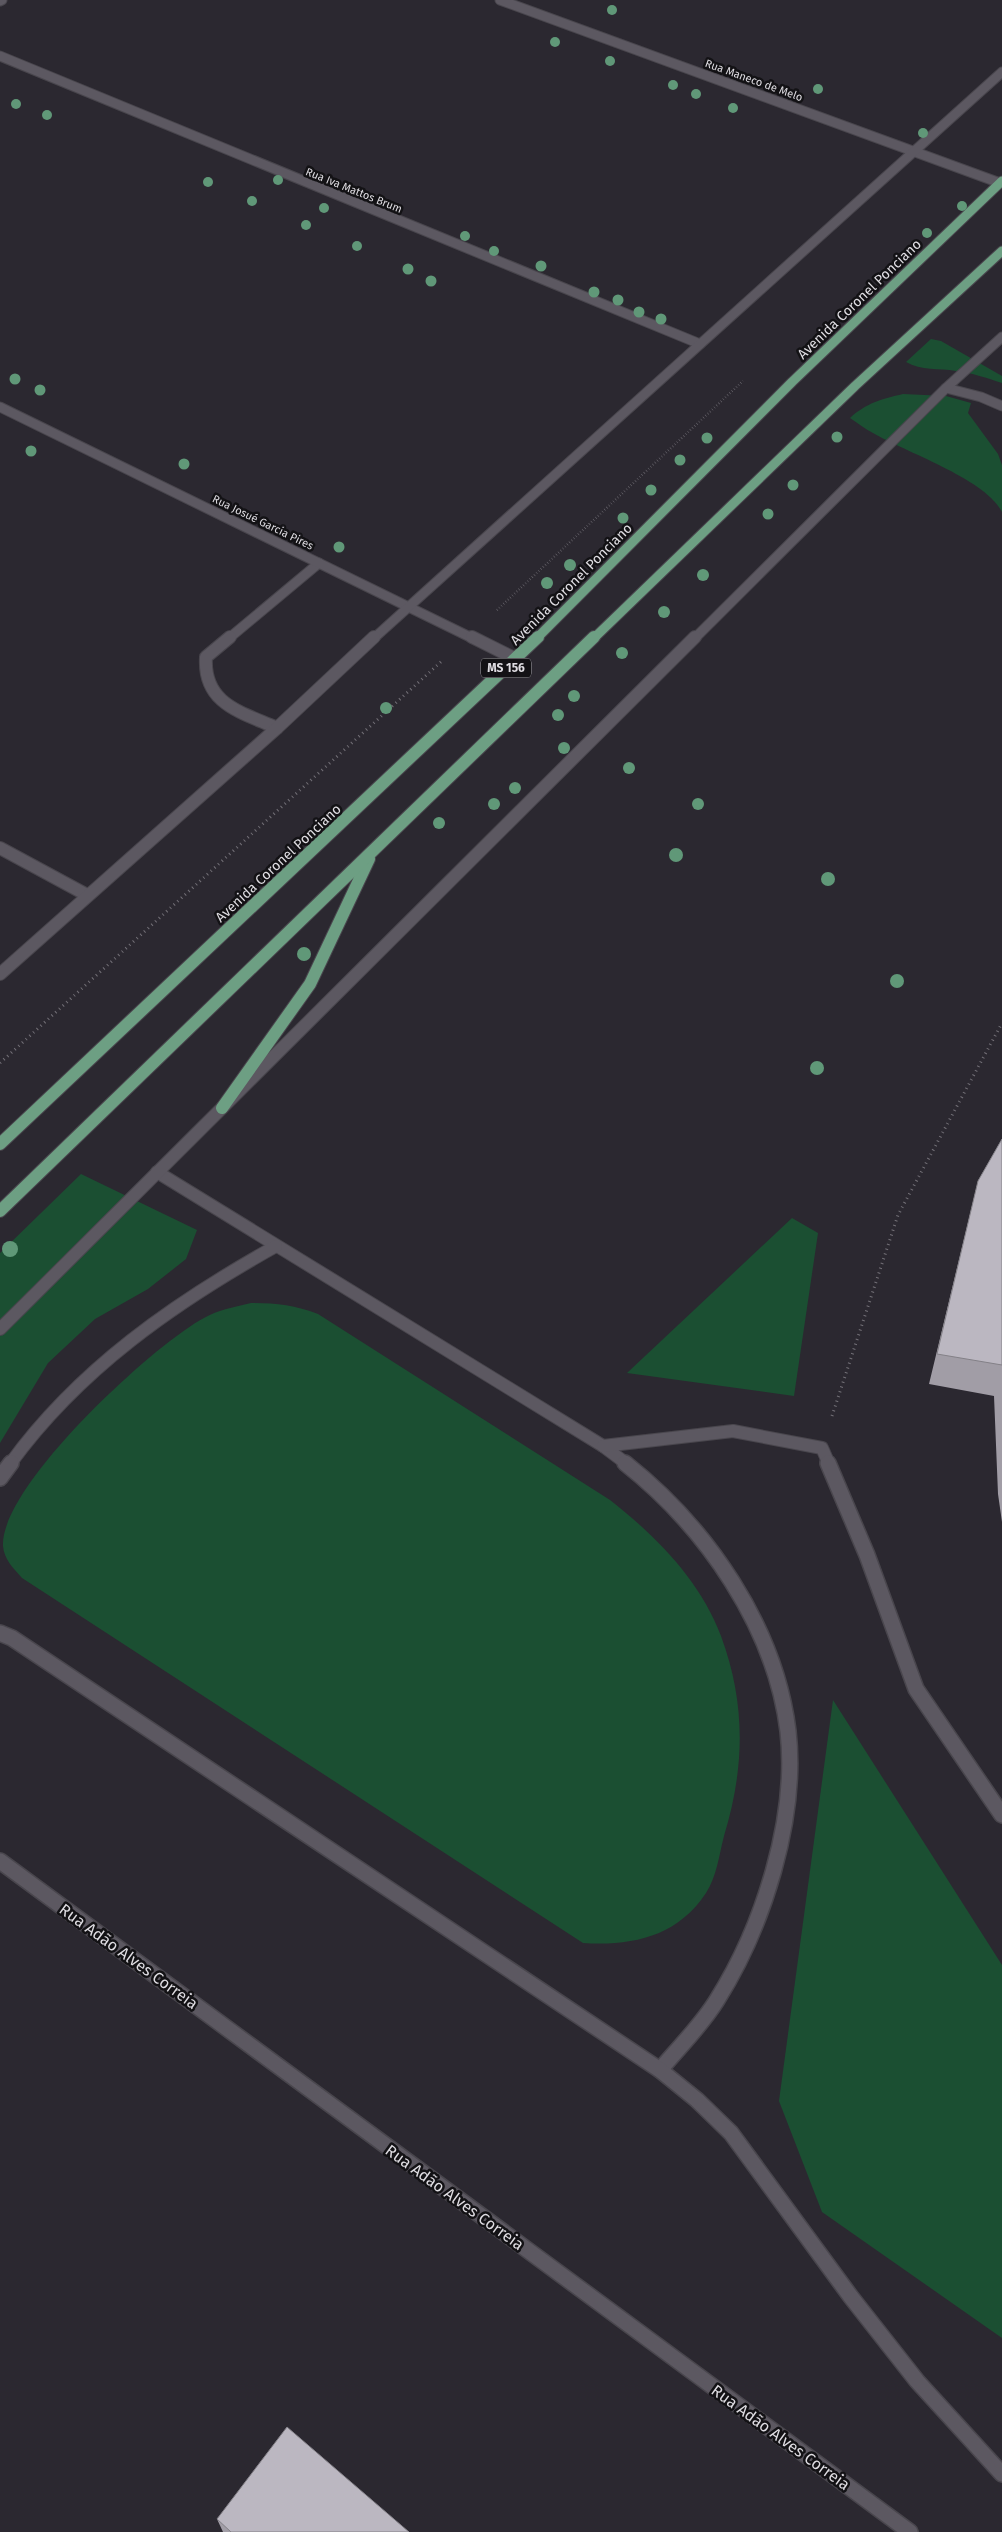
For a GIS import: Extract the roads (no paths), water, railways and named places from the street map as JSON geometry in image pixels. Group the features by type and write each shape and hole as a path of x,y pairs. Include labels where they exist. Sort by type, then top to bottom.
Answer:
{"main road":[{"name":"Rua Maneco de Melo","path":"500,0 1001,182"},
{"name":"Rua Iva Mattos Brum","path":"0,56 700,344"},
{"path":"0,974 276,728 408,606 1002,72"},
{"name":"Avenida Coronel Ponciano","path":"0,1144 516,659 792,382 1001,182"},
{"path":"0,1211 855,386 1002,250"},
{"path":"0,1328 946,388 1002,337"},
{"path":"946,388 981,397 1002,406"},
{"name":"Rua Josué Garcia Pires","path":"0,408 516,659"},
{"path":"276,728 221,701 207,686 203,671 206,657 319,562"},
{"path":"0,848 87,896"},
{"path":"222,1108 310,984 373,851"},
{"path":"157,1172 602,1446 641,1475 676,1508 707,1545 734,1584 758,1631 776,1680 788,1732 788,1788 780,1845 764,1901 738,1962 703,2020 660,2070"},
{"path":"0,1478 15,1455 63,1400 116,1350 167,1311 220,1276 276,1246"},
{"path":"602,1446 733,1431 822,1448 867,1555 916,1689 1002,1815"},
{"path":"0,1633 20,1643 660,2070 697,2100 731,2133 851,2297 917,2381 1002,2474"},
{"name":"Rua Adão Alves Correia","path":"0,1861 910,2532"}]}
